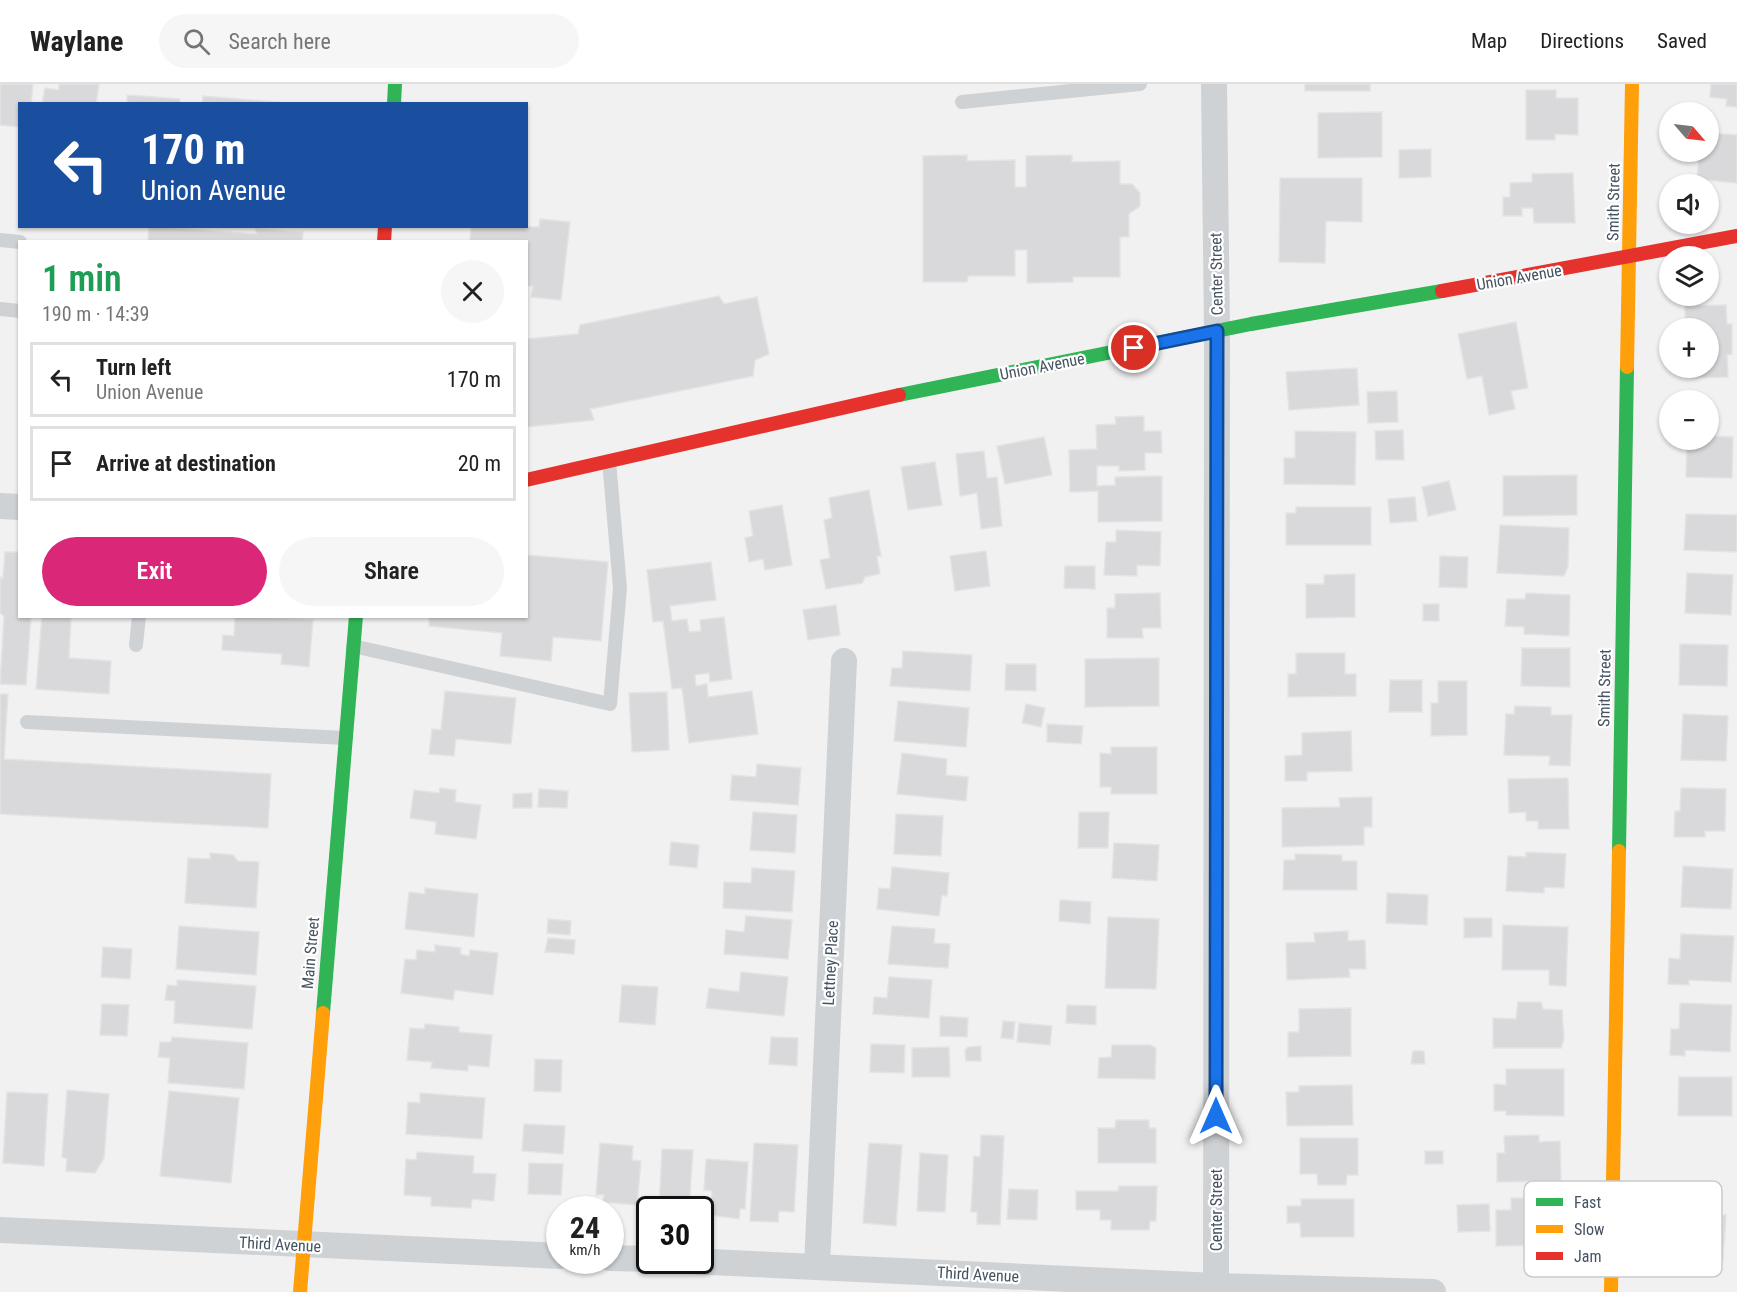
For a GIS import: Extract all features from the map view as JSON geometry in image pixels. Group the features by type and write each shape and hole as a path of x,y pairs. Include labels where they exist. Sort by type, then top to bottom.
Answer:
{"street":[{"path":"394,102 395,84"},
{"name":"Center Street","path":"1214,84 1217,331 1216,1289"},
{"name":"Smith Street","path":"1613,1181 1632,84"},
{"name":"Union Avenue","path":"528,480 881,399 1217,331 1628,258 1737,236"},
{"path":"0,506 18,507"},
{"name":"Main Street","path":"300,1292 356,618"},
{"name":"Lettney Place","path":"817,1266 844,661"},
{"name":"Third Avenue","path":"0,1230 546,1255"},
{"name":"Third Avenue","path":"714,1262 1216,1289 1433,1292"},
{"name":"Smith Street","path":"1611,1277 1611,1292"}],"lane":[{"path":"962,102 1140,84"},
{"path":"0,240 18,242"},
{"path":"0,309 18,310"},
{"path":"353,646 610,704 620,588 609,461"},
{"path":"136,645 139,618"},
{"path":"27,722 345,738"}],"building":[{"path":"0,84 33,84 31,102 18,102 18,127 0,125"},
{"path":"59,84 99,84 96,102 42,102 45,88 59,90"},
{"path":"1305,84 1370,84 1370,91 1305,91"},
{"path":"1711,84 1737,84 1737,107 1726,106 1727,99 1710,97"},
{"path":"1526,90 1556,90 1556,98 1578,98 1578,135 1555,134 1555,140 1526,140"},
{"path":"127,95 180,99 179,102 127,102"},
{"path":"203,96 275,102 202,102"},
{"path":"1382,112 1382,157 1318,158 1318,113"},
{"path":"1719,134 1737,135 1737,183 1719,181 1719,174 1697,174 1698,162 1719,162"},
{"path":"1431,149 1431,177 1399,178 1399,150"},
{"path":"967,155 967,161 1015,160 1015,187 1026,187 1026,156 1072,155 1072,162 1120,161 1120,184 1132,184 1140,193 1140,206 1129,214 1129,237 1120,237 1120,277 1073,277 1073,282 1027,283 1027,250 1015,250 1015,276 968,276 967,282 923,282 923,156"},
{"path":"1573,173 1575,223 1534,223 1533,208 1522,208 1522,216 1503,216 1503,197 1510,197 1510,183 1532,182 1532,174"},
{"path":"1280,178 1362,178 1362,222 1326,221 1325,263 1279,262"},
{"path":"540,219 570,222 561,300 531,297 533,286 528,286 528,240 470,240 471,228 539,227"},
{"path":"149,228 256,234 256,229 303,232 302,240 148,240"},
{"path":"719,296 724,304 757,297 769,354 755,360 753,376 590,409 594,420 528,427 528,339 578,334 580,325"},
{"path":"1726,305 1727,324 1732,324 1732,354 1727,355 1728,377 1719,377 1719,318 1685,318 1685,306"},
{"path":"1516,322 1528,388 1511,391 1515,409 1489,415 1482,376 1467,379 1458,334"},
{"path":"1357,368 1359,405 1289,410 1286,372"},
{"path":"1397,391 1398,422 1368,423 1367,392"},
{"path":"1144,416 1144,431 1161,431 1162,453 1145,453 1145,470 1119,471 1119,466 1097,466 1097,486 1115,485 1115,477 1162,476 1162,521 1098,522 1098,491 1070,492 1069,450 1097,449 1096,425 1116,424 1115,417"},
{"path":"1403,430 1404,460 1376,460 1375,431"},
{"path":"1295,431 1356,432 1355,485 1284,484 1284,458 1295,458"},
{"path":"1719,436 1733,437 1732,478 1686,477 1687,450 1719,450"},
{"path":"1044,437 1052,475 1005,484 997,446"},
{"path":"984,451 987,478 997,477 1002,526 981,529 977,493 960,496 956,454"},
{"path":"935,462 942,505 908,510 901,467"},
{"path":"1577,475 1577,515 1503,516 1503,476"},
{"path":"1449,481 1456,510 1428,516 1422,487"},
{"path":"869,490 881,556 877,556 880,574 865,577 862,583 826,589 820,560 830,558 824,520 832,518 829,498"},
{"path":"1415,497 1417,521 1390,523 1388,499"},
{"path":"782,505 792,565 765,570 763,559 749,562 745,538 753,536 749,511"},
{"path":"1296,507 1371,507 1371,545 1286,545 1286,513 1296,513"},
{"path":"1686,514 1737,515 1737,552 1684,550"},
{"path":"1500,525 1569,528 1568,566 1564,576 1497,573"},
{"path":"1116,530 1161,532 1160,566 1137,565 1137,576 1104,575 1106,542 1116,542"},
{"path":"986,551 990,586 955,591 950,556"},
{"path":"5,552 18,552 18,618 31,618 26,685 0,684 4,616 0,613 0,577 3,578"},
{"path":"528,555 608,562 601,641 553,637 551,661 500,656 502,633 429,626 429,618 528,618"},
{"path":"1440,556 1468,557 1467,588 1439,587"},
{"path":"711,562 716,600 670,606 672,621 687,619 689,632 701,631 700,620 724,617 732,679 710,682 709,673 695,675 696,686 707,684 708,697 752,691 758,734 689,743 682,688 672,689 663,621 653,622 647,570"},
{"path":"1065,566 1095,566 1095,589 1064,588"},
{"path":"1687,573 1733,575 1731,615 1685,613"},
{"path":"1355,574 1355,617 1306,618 1306,584 1324,584 1324,575"},
{"path":"1160,593 1161,628 1142,628 1143,638 1107,638 1107,608 1115,608 1115,594"},
{"path":"1526,593 1570,595 1569,636 1524,634 1524,627 1505,626 1507,599 1525,599"},
{"path":"1423,604 1439,604 1439,621 1423,621"},
{"path":"836,605 840,635 808,640 803,610"},
{"path":"42,618 71,618 69,658 111,661 109,694 36,689"},
{"path":"235,618 313,620 309,667 281,664 282,654 222,650 223,635 234,636"},
{"path":"1680,644 1728,645 1727,686 1679,685"},
{"path":"1522,648 1570,648 1570,687 1521,686"},
{"path":"903,651 972,655 970,691 890,686 892,668 902,668"},
{"path":"1296,653 1345,653 1345,674 1356,674 1356,696 1288,697 1288,674 1296,674"},
{"path":"1159,658 1159,706 1085,707 1085,659"},
{"path":"1006,664 1036,664 1036,691 1005,690"},
{"path":"1390,680 1422,680 1422,712 1389,712"},
{"path":"1438,681 1467,681 1467,735 1431,736 1431,703 1438,703"},
{"path":"445,691 516,698 511,744 456,739 454,756 429,754 432,729 441,730"},
{"path":"667,692 669,750 632,752 629,693"},
{"path":"0,694 8,694 4,759 271,774 268,828 0,814"},
{"path":"898,701 969,708 966,747 894,741"},
{"path":"1026,704 1045,708 1041,727 1022,723"},
{"path":"1515,706 1551,707 1551,715 1572,715 1570,766 1549,765 1550,756 1504,755 1506,714 1514,714"},
{"path":"1683,714 1728,716 1726,761 1681,760"},
{"path":"1047,724 1083,726 1081,744 1047,742"},
{"path":"1351,731 1352,771 1307,772 1307,781 1285,781 1285,756 1302,755 1302,733"},
{"path":"1111,747 1157,747 1157,794 1111,794 1111,787 1100,787 1100,753 1111,754"},
{"path":"902,753 947,759 946,775 968,777 966,801 897,794"},
{"path":"757,764 801,768 798,805 730,800 732,775 756,777"},
{"path":"1568,778 1569,829 1538,829 1538,821 1526,821 1526,812 1509,813 1508,779"},
{"path":"440,788 456,790 455,802 481,805 476,839 435,834 436,822 410,818 414,790 439,793"},
{"path":"1681,788 1726,789 1725,831 1705,831 1705,837 1674,837 1675,811 1680,811"},
{"path":"539,789 568,791 567,808 538,807"},
{"path":"532,793 532,808 513,808 513,794"},
{"path":"1372,797 1372,827 1364,827 1364,845 1282,847 1282,808 1340,807 1339,798"},
{"path":"753,812 797,815 795,853 750,850"},
{"path":"1079,812 1109,812 1108,848 1078,848"},
{"path":"896,814 943,816 941,856 894,854"},
{"path":"671,842 699,845 697,868 669,865"},
{"path":"1114,843 1159,845 1157,881 1112,878"},
{"path":"1526,852 1566,854 1564,888 1544,887 1544,893 1506,891 1508,856 1526,857"},
{"path":"210,853 233,855 238,861 259,862 256,908 185,903 188,858 210,859"},
{"path":"1295,854 1342,855 1342,861 1357,861 1357,890 1283,890 1284,860 1295,860"},
{"path":"1683,866 1733,869 1731,909 1681,907"},
{"path":"892,867 949,873 947,896 942,895 939,916 877,909 879,888 890,889"},
{"path":"752,868 795,871 792,912 723,908 724,882 751,883"},
{"path":"425,888 478,894 474,937 405,929 409,892 425,894"},
{"path":"1387,893 1428,895 1427,925 1386,923"},
{"path":"1060,900 1091,902 1090,924 1059,921"},
{"path":"746,916 792,920 788,959 724,954 726,930 744,932"},
{"path":"1108,917 1159,919 1156,989 1105,988"},
{"path":"1464,918 1492,918 1492,937 1464,938"},
{"path":"548,919 571,921 570,935 547,933"},
{"path":"1503,925 1568,927 1566,986 1549,985 1549,970 1502,970"},
{"path":"179,926 259,932 256,975 176,969"},
{"path":"892,926 935,929 934,943 950,944 948,968 888,964"},
{"path":"1348,931 1348,941 1365,940 1366,969 1349,969 1350,977 1287,980 1286,943 1315,942 1314,933"},
{"path":"1681,934 1734,936 1731,982 1689,980 1689,985 1668,984 1669,958 1680,959"},
{"path":"548,938 575,940 574,954 545,952"},
{"path":"435,945 461,948 460,954 469,956 470,950 498,953 493,995 455,990 453,1000 401,993 405,959 416,960 417,950 435,952"},
{"path":"103,947 132,949 130,979 101,977"},
{"path":"741,972 788,977 784,1016 706,1008 709,988 739,992"},
{"path":"889,977 932,980 929,1018 873,1014 874,997 887,998"},
{"path":"177,980 256,986 252,1029 174,1023 175,1001 165,1000 167,985 177,986"},
{"path":"622,985 658,987 655,1025 619,1022"},
{"path":"1518,1002 1541,1002 1543,1009 1562,1010 1564,1039 1561,1048 1493,1048 1493,1018 1516,1019"},
{"path":"1680,1003 1732,1005 1730,1052 1685,1050 1685,1056 1670,1055 1671,1029 1679,1029"},
{"path":"102,1004 129,1005 127,1036 100,1035"},
{"path":"1067,1005 1096,1006 1096,1025 1066,1023"},
{"path":"1351,1008 1351,1056 1288,1057 1288,1032 1299,1032 1299,1009"},
{"path":"940,1016 968,1018 967,1037 940,1036"},
{"path":"1003,1021 1015,1022 1013,1039 1001,1038"},
{"path":"1019,1023 1052,1026 1050,1045 1017,1042"},
{"path":"425,1024 459,1027 459,1032 492,1035 489,1067 468,1065 468,1071 431,1068 432,1062 407,1060 410,1028 424,1029"},
{"path":"172,1037 248,1043 244,1089 168,1083 170,1058 158,1057 160,1042 171,1042"},
{"path":"771,1037 798,1038 797,1066 769,1064"},
{"path":"871,1044 905,1045 904,1073 870,1072"},
{"path":"1112,1045 1150,1045 1156,1048 1155,1079 1098,1078 1099,1058 1111,1057"},
{"path":"981,1046 981,1061 966,1061 965,1050 968,1047"},
{"path":"949,1047 950,1077 912,1077 912,1048"},
{"path":"1413,1051 1424,1051 1425,1064 1411,1064"},
{"path":"535,1059 562,1060 561,1092 534,1091"},
{"path":"1506,1069 1564,1069 1564,1116 1506,1115 1506,1111 1494,1111 1494,1084 1506,1085"},
{"path":"1679,1077 1732,1077 1732,1116 1678,1116"},
{"path":"1352,1085 1353,1125 1287,1126 1286,1092 1299,1092 1299,1086"},
{"path":"67,1090 109,1094 104,1158 95,1173 66,1171 67,1159 62,1157"},
{"path":"169,1091 239,1098 231,1183 160,1176"},
{"path":"7,1092 48,1094 44,1166 3,1163"},
{"path":"420,1093 485,1098 482,1139 406,1134 408,1102 420,1103"},
{"path":"1116,1120 1149,1120 1149,1128 1156,1128 1156,1163 1098,1163 1098,1128 1115,1128"},
{"path":"524,1124 565,1126 563,1154 522,1151"},
{"path":"981,1135 1004,1136 1000,1225 977,1224 977,1212 971,1212 974,1156 980,1157"},
{"path":"1539,1135 1539,1142 1560,1141 1561,1181 1497,1182 1497,1153 1505,1153 1504,1136"},
{"path":"1300,1138 1358,1138 1358,1175 1347,1175 1346,1185 1318,1185 1317,1174 1300,1174"},
{"path":"600,1143 633,1146 632,1160 641,1161 636,1205 624,1204 624,1196 596,1195"},
{"path":"754,1143 798,1145 794,1212 779,1211 778,1222 750,1221"},
{"path":"869,1143 902,1145 896,1226 863,1223"},
{"path":"662,1149 693,1150 690,1196 660,1196"},
{"path":"1425,1151 1443,1151 1443,1164 1425,1164"},
{"path":"417,1152 474,1156 473,1173 496,1174 494,1201 472,1199 471,1208 431,1206 431,1197 404,1195 406,1159 416,1160"},
{"path":"920,1153 948,1155 945,1212 917,1211"},
{"path":"706,1159 748,1162 745,1209 740,1209 739,1219 714,1216 714,1196 712,1196 712,1191 704,1190"},
{"path":"529,1163 563,1164 561,1195 528,1194"},
{"path":"1119,1186 1157,1186 1156,1221 1150,1221 1149,1230 1111,1230 1111,1220 1100,1220 1100,1210 1076,1210 1076,1191 1118,1191"},
{"path":"1009,1189 1038,1190 1037,1220 1007,1219"},
{"path":"1511,1198 1524,1198 1524,1246 1496,1246 1496,1210 1511,1210"},
{"path":"1301,1199 1354,1199 1354,1237 1301,1237 1300,1223 1287,1223 1287,1206 1301,1206"},
{"path":"1489,1204 1490,1231 1458,1232 1457,1205"},
{"path":"1722,1215 1726,1215 1722,1261"}],"traffic: fast":[{"path":"394,102 395,84"},
{"path":"899,395 1251,324 1442,291"},
{"path":"1619,851 1627,367"},
{"path":"323,1013 356,618"}],"traffic: slow":[{"path":"1627,367 1632,84"},
{"path":"1613,1181 1619,851"},
{"path":"300,1292 323,1013"},
{"path":"1611,1277 1611,1292"}],"traffic: jam":[{"path":"384,240 385,228"},
{"path":"1442,291 1737,236"},
{"path":"528,480 899,395"}],"route":[{"path":"1134,348 1217,331 1216,1116"}]}
